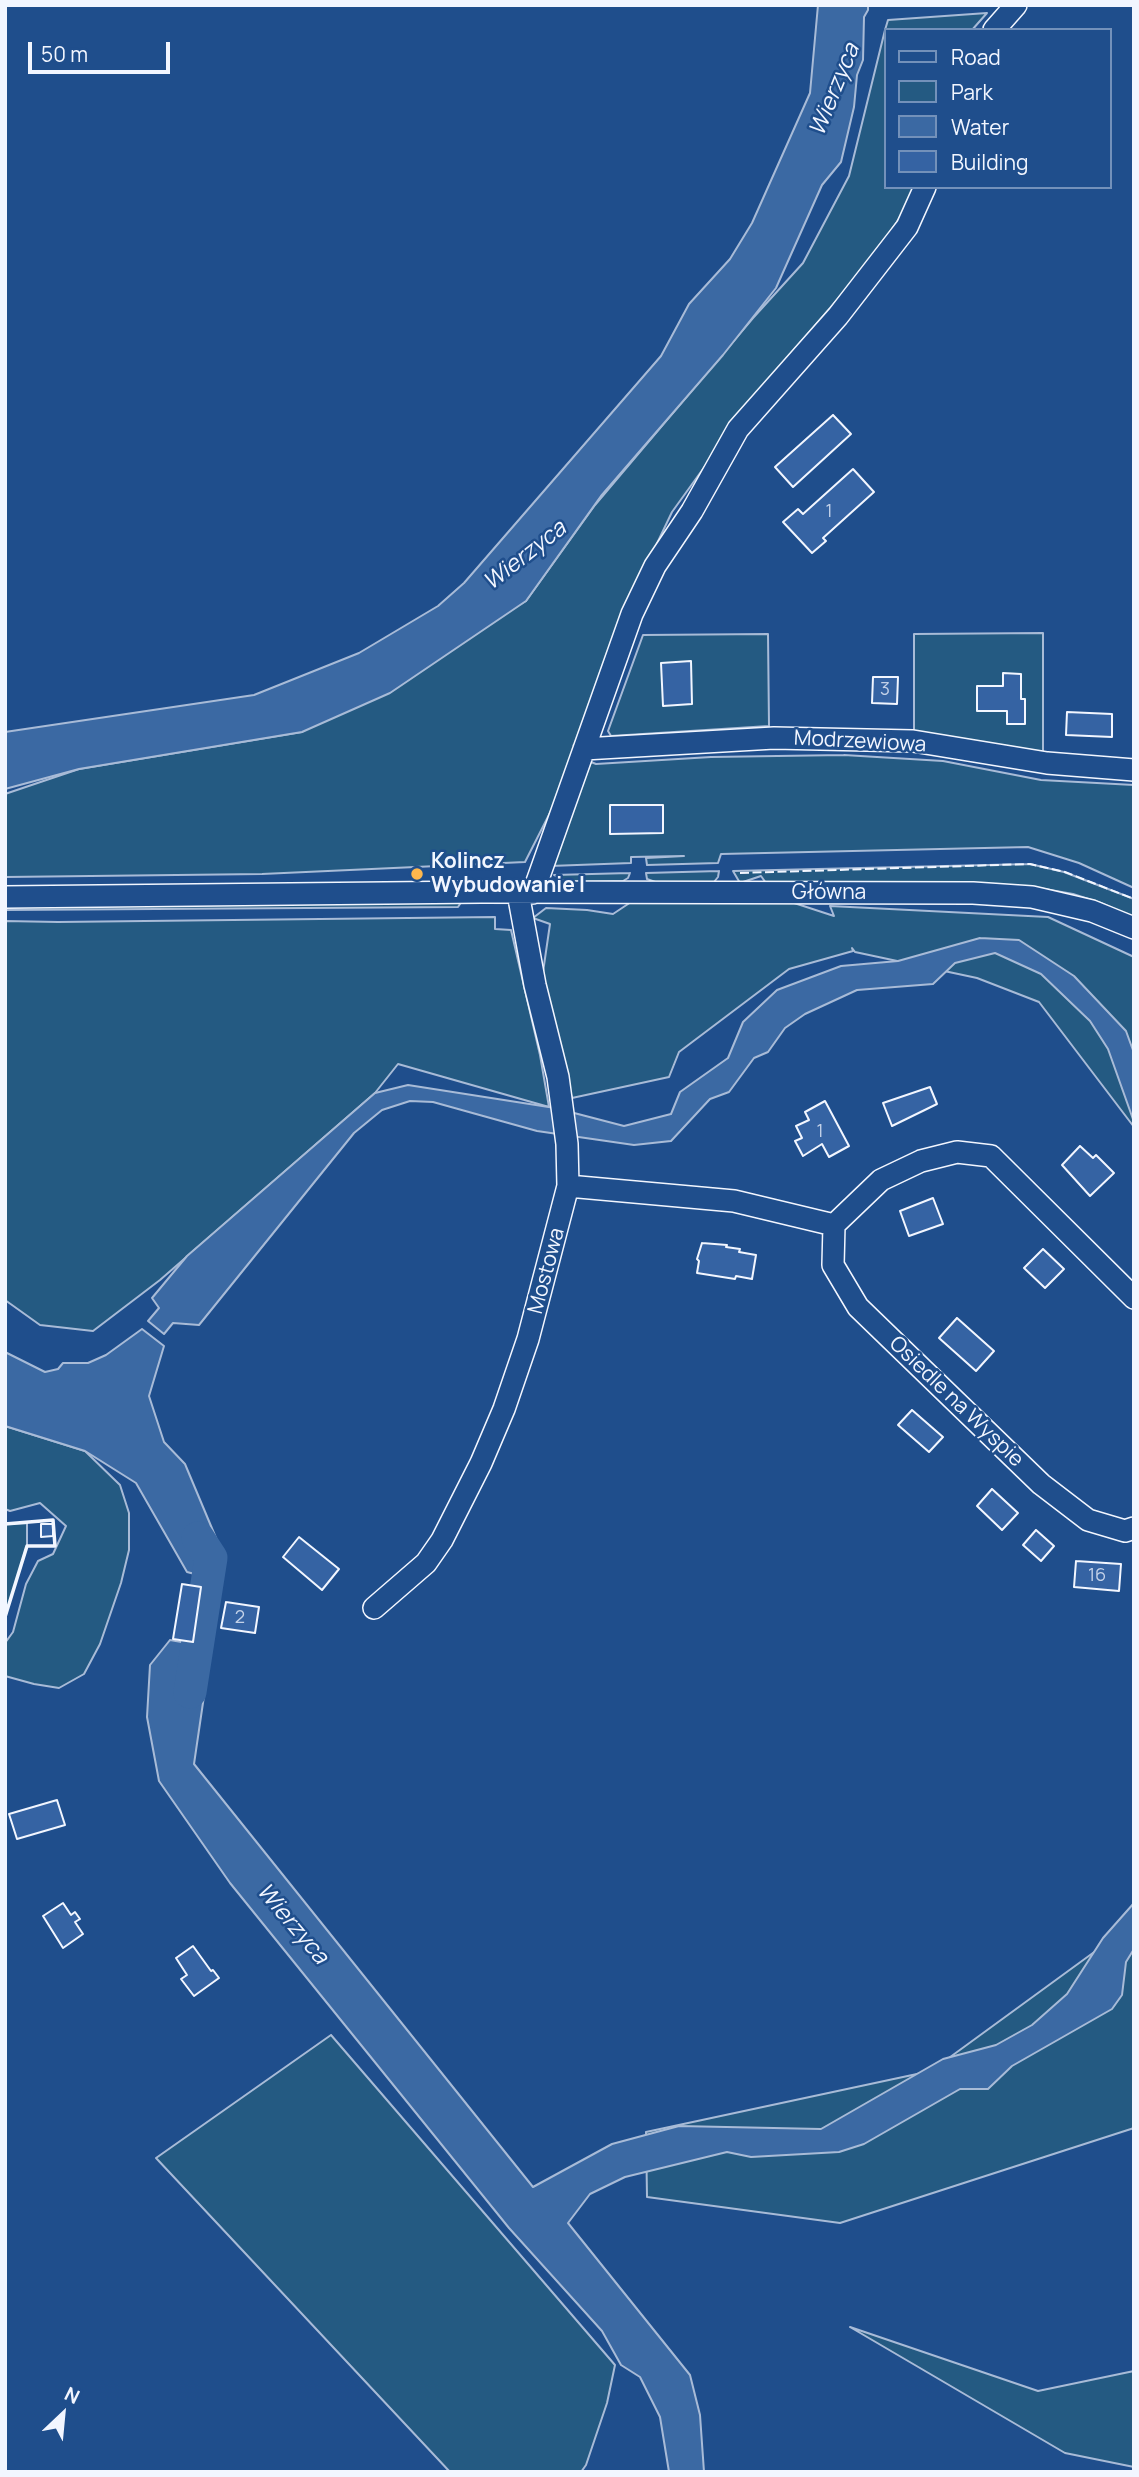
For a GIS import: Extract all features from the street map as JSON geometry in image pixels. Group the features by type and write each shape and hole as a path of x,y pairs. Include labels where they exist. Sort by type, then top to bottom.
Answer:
{"street":[{"path":"996,28 1016,5"},
{"path":"526,893 584,750 632,614 655,566 692,511 732,439 838,316 907,227 924,189"},
{"name":"Modrzewiowa","path":"584,750 774,738 913,741 1047,763 1134,770"},
{"name":"Mostowa","path":"374,1608 426,1563 442,1540 481,1463 504,1409 528,1339 568,1186 567,1144 558,1077 535,985 526,893"},
{"name":"Główna","path":"5,897 973,893 1032,897 1092,911 1134,928"},
{"path":"568,1186 734,1201 834,1225 881,1180 921,1161 957,1152 991,1156 1134,1298"},
{"name":"Osiedle na Wyspie","path":"834,1225 833,1265 858,1307 1041,1484 1088,1520 1125,1531 1134,1528"}],"green space":[{"path":"987,13 974,28 886,28 888,20"},
{"path":"884,34 884,189 913,189 907,207 868,264 762,387 672,512 640,579 588,738 525,862 262,874 5,877 5,794 79,769 302,732 526,601 595,505 803,263 849,176"},
{"path":"1043,633 1043,752 914,731 914,634"},
{"path":"768,634 769,726 611,736 608,731 643,635"},
{"path":"844,755 943,761 1041,780 1134,785 1134,888 1079,863 1028,847 721,854 718,863 647,865 646,858 684,856 631,857 631,863 550,866 591,762 596,764 711,757"},
{"path":"1030,864 1064,872 1134,899 1134,918 1073,894 1039,888 996,884 766,883 761,876 740,883 733,871"},
{"path":"719,871 714,882 658,883 647,879 646,873"},
{"path":"630,873 623,881 586,882 566,882 554,875"},
{"path":"785,900 834,916 830,906 1048,917 1134,957 1134,1127 1039,1002 977,978 855,952 852,948 853,951 789,969 679,1052 669,1077 572,1098 556,1041 543,972 550,924 533,918 546,908 613,914 631,902"},
{"path":"462,901 458,907 5,910 5,906"},
{"path":"495,917 495,929 511,930 540,1055 549,1107 398,1064 375,1093 160,1280 93,1331 40,1325 5,1300 5,921"},
{"path":"5,1426 85,1451 120,1485 129,1513 129,1550 100,1644 84,1674 59,1688 5,1676 5,1643 13,1632 26,1584 38,1561 53,1554 66,1526 40,1503 10,1511 5,1509"},
{"path":"27,1523 27,1546 5,1617 5,1524"},
{"path":"1134,1923 1134,2128 840,2223 647,2197 646,2132 931,2071"},
{"path":"331,2035 615,2365 607,2403 586,2465 581,2472 450,2472 156,2158"},
{"path":"850,2327 1038,2391 1134,2371 1134,2467 1065,2453"}],"water":[{"path":"818,5 868,5 864,17 863,60 857,75 854,107 841,162 822,185 776,288 723,355 601,496 526,601 390,693 302,732 79,769 5,789 5,732 254,695 359,653 438,606 464,583 661,356 689,304 730,259 752,223 810,93"},
{"path":"980,938 1019,940 1074,976 1126,1031 1134,1053 1134,1122 1108,1049 1090,1021 1041,974 995,953 955,963 933,984 857,990 805,1014 785,1028 768,1052 754,1058 729,1092 710,1099 671,1141 634,1145 537,1131 433,1102 410,1101 382,1110 354,1133 199,1325 173,1323 164,1334 148,1321 159,1308 152,1298 187,1256 375,1093 408,1085 555,1108 624,1126 671,1114 680,1092 728,1058 743,1022 777,990 841,966 898,961"},
{"path":"142,1329 164,1346 149,1396 164,1442 185,1464 224,1557 221,1581 187,1572 136,1483 85,1451 5,1426 5,1352 45,1372 58,1369 63,1363 88,1363 106,1355"},
{"path":"170,1640 193,1644 210,1655 194,1764 533,2187 612,2144 679,2126 821,2129 943,2059 996,2045 1032,2025 1067,1994 1103,1938 1134,1903 1134,1949 1126,1962 1122,1995 1112,2009 1012,2066 988,2089 960,2089 864,2144 839,2152 751,2157 727,2152 625,2177 590,2194 568,2223 690,2375 700,2415 704,2472 669,2472 660,2417 640,2377 621,2365 602,2331 509,2228 230,1883 159,1781 147,1717 150,1665"}],"building":[{"path":"833,415 851,434 793,487 775,467"},
{"path":"853,469 874,492 823,538 826,541 812,553 783,522 798,509 803,514"},
{"path":"691,661 692,704 663,706 661,663"},
{"path":"1003,673 1021,674 1025,724 1007,724 1007,711 977,711 977,686 1003,686"},
{"path":"873,677 898,677 897,704 872,703"},
{"path":"1067,712 1112,714 1112,737 1066,735"},
{"path":"610,805 663,805 663,833 610,834"},
{"path":"930,1087 937,1104 892,1126 883,1103"},
{"path":"825,1101 849,1146 829,1157 822,1144 803,1156 795,1141 802,1138 796,1126 809,1120 805,1112"},
{"path":"1080,1146 1093,1158 1096,1155 1114,1173 1090,1196 1062,1165"},
{"path":"933,1198 943,1224 909,1236 900,1211"},
{"path":"702,1243 727,1245 726,1247 740,1249 739,1252 756,1255 752,1279 697,1273 697,1259"},
{"path":"1043,1249 1064,1269 1045,1288 1024,1268"},
{"path":"957,1318 994,1351 976,1371 939,1338"},
{"path":"912,1410 943,1437 929,1452 898,1425"},
{"path":"992,1489 1018,1513 1002,1530 977,1506"},
{"path":"41,1524 53,1524 53,1536 41,1537"},
{"path":"1036,1530 1054,1546 1041,1561 1023,1545"},
{"path":"299,1537 339,1569 322,1590 283,1557"},
{"path":"1076,1561 1121,1564 1119,1591 1074,1587"},
{"path":"182,1584 201,1587 193,1642 173,1639"},
{"path":"226,1602 259,1607 255,1633 221,1628"},
{"path":"57,1800 65,1825 17,1839 9,1814"},
{"path":"63,1903 71,1915 75,1912 80,1919 75,1922 83,1934 63,1948 43,1916"},
{"path":"193,1946 219,1978 194,1996 181,1979 187,1975 176,1958"}],"waterway":[{"name":"Wierzyca","path":"190,1692 211,1558 198,1538"}],"fence":[{"path":"740,873 1030,864 1065,872 1134,899"}],"wall":[{"path":"5,1524 53,1520 55,1546 27,1546 5,1617"}],"place":[{"name":"Kolincz Wybudowanie I","path":"417,874"}]}
